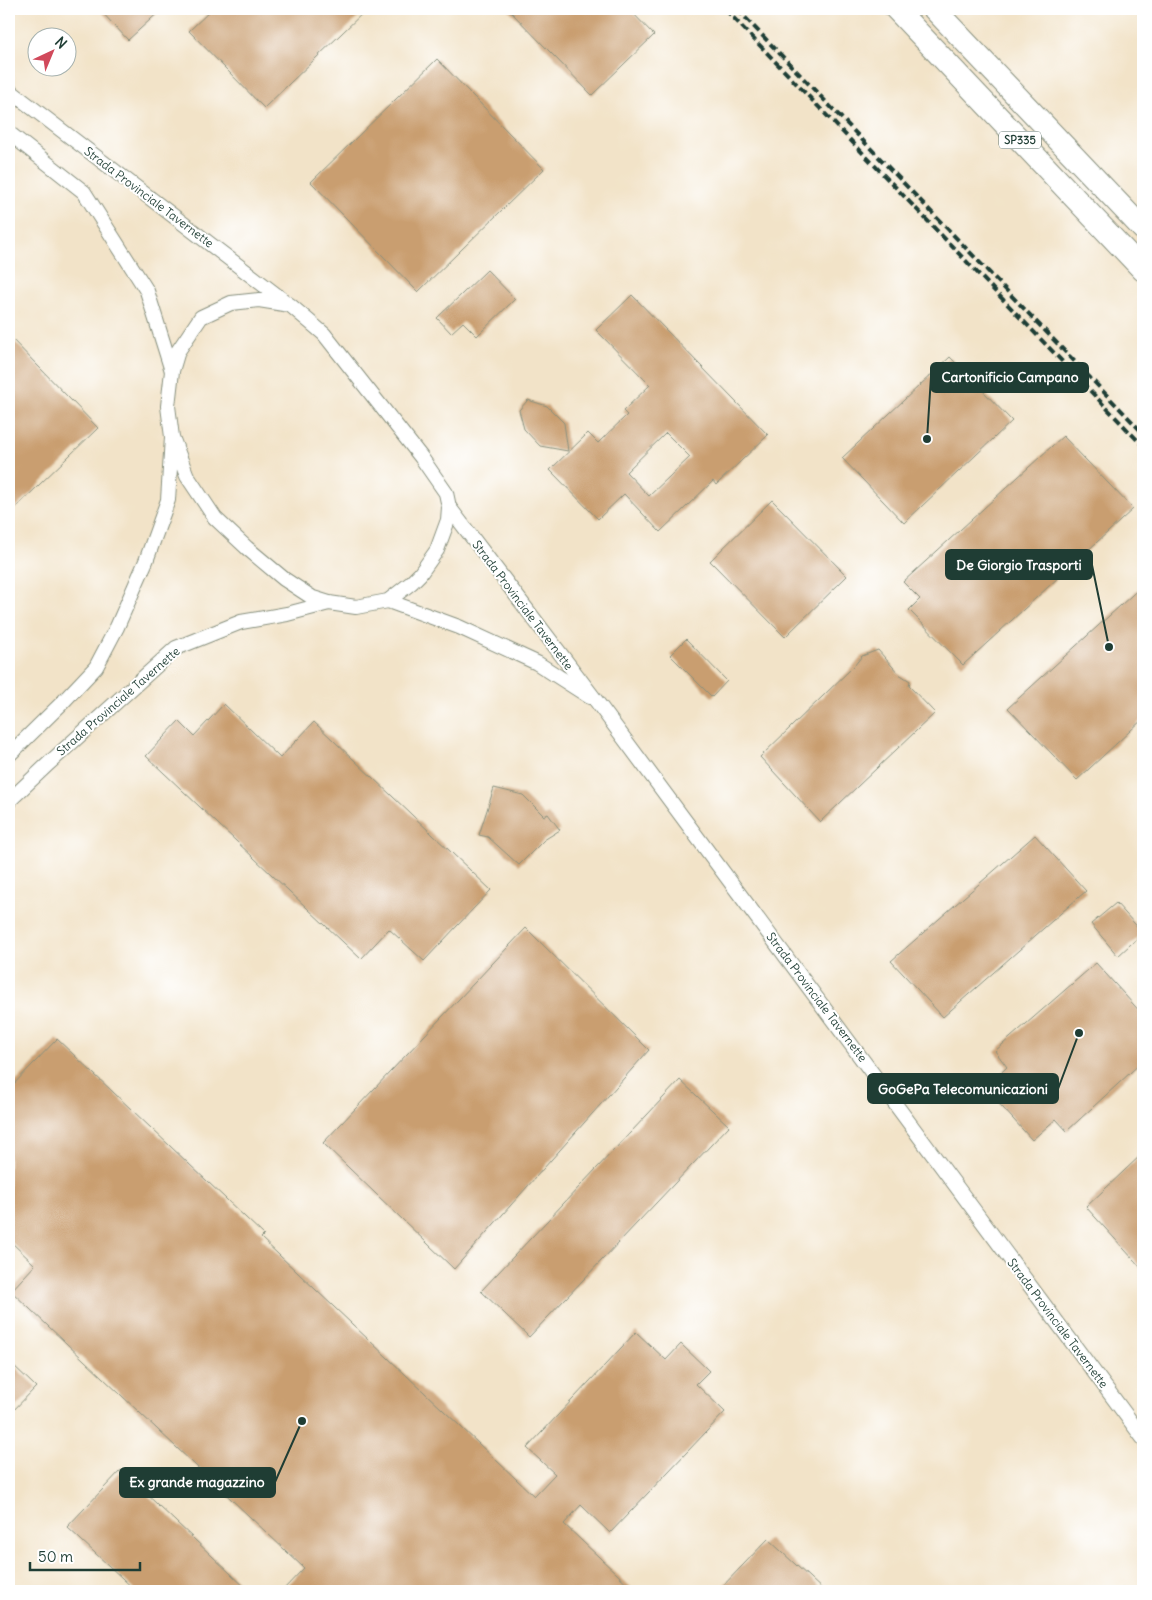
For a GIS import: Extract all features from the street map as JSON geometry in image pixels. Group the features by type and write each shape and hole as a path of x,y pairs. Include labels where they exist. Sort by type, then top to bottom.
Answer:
{"highway":[{"name":"SP335","path":"896,9 1143,270"},
{"name":"SP335","path":"934,9 1143,229"}],"street":[{"name":"Strada Provinciale Tavernette","path":"9,90 290,305 324,334 421,457 446,493 449,507 597,702 1143,1438"},
{"path":"9,133 84,192 147,291 172,371"},
{"path":"9,755 96,667 117,627 146,561 168,500 172,437 168,406 172,371 178,351 201,317 231,303 259,300 290,305"},
{"path":"172,437 187,476 215,518 284,580 313,598 329,603 356,607 388,602 420,574 437,550 448,520 449,507"},
{"name":"Strada Provinciale Tavernette","path":"388,602 459,627 537,663 597,702"},
{"name":"Strada Provinciale Tavernette","path":"9,801 47,764 176,648 241,622 287,614 329,603"}],"building":[{"path":"99,9 162,9 128,40"},
{"path":"212,9 367,9 264,108 189,31"},
{"path":"508,9 629,9 654,35 592,95"},
{"path":"437,59 544,169 418,292 311,182"},
{"path":"487,270 515,299 477,336 463,322 451,333 437,318"},
{"path":"632,295 768,435 716,485 713,481 660,532 624,494 598,519 550,470 588,433 598,443 627,415 623,411 650,385 596,330","holes":["666,433 690,457 649,496 626,472"]},
{"path":"9,336 98,428 9,514"},
{"path":"950,357 1012,421 904,523 842,458"},
{"path":"528,400 547,406 564,423 568,451 540,446 524,429 519,410"},
{"path":"1063,436 1133,509 963,665 909,610 920,599 903,582"},
{"path":"772,500 847,576 785,637 710,561"},
{"path":"1143,585 1143,719 1077,780 1008,708"},
{"path":"686,639 727,681 712,697 670,655"},
{"path":"878,650 899,674 910,681 909,686 935,713 820,822 760,757 862,656"},
{"path":"224,704 280,758 314,722 491,890 424,961 389,929 361,959 146,756 179,721 194,736"},
{"path":"494,788 523,795 544,816 548,814 560,830 544,840 519,865 488,837 479,835"},
{"path":"1035,835 1086,891 943,1017 891,961"},
{"path":"1116,903 1143,933 1118,956 1091,924"},
{"path":"526,928 649,1050 454,1269 323,1143"},
{"path":"1096,963 1143,1015 1143,1061 1067,1131 1056,1119 1032,1140 985,1088 1007,1067 995,1051"},
{"path":"57,1039 264,1235 261,1238 534,1496 555,1474 527,1448 636,1332 666,1360 681,1344 709,1371 696,1384 725,1412 610,1533 581,1505 564,1524 635,1591 282,1591 304,1568 11,1291 35,1265 9,1240 9,1089"},
{"path":"680,1080 729,1126 529,1337 481,1291"},
{"path":"1143,1153 1143,1270 1086,1207"},
{"path":"9,1361 36,1387 9,1415"},
{"path":"121,1470 249,1591 136,1591 67,1527"},
{"path":"768,1539 824,1591 718,1591"}],"railway":[{"path":"725,9 1143,446"},
{"path":"737,9 1143,433"}],"place":[{"name":"Cartonificio Campano","path":"927,439"},
{"name":"De Giorgio Trasporti","path":"1109,647"},
{"name":"GoGePa Telecomunicazioni","path":"1079,1033"},
{"name":"Ex grande magazzino","path":"302,1421"}]}
